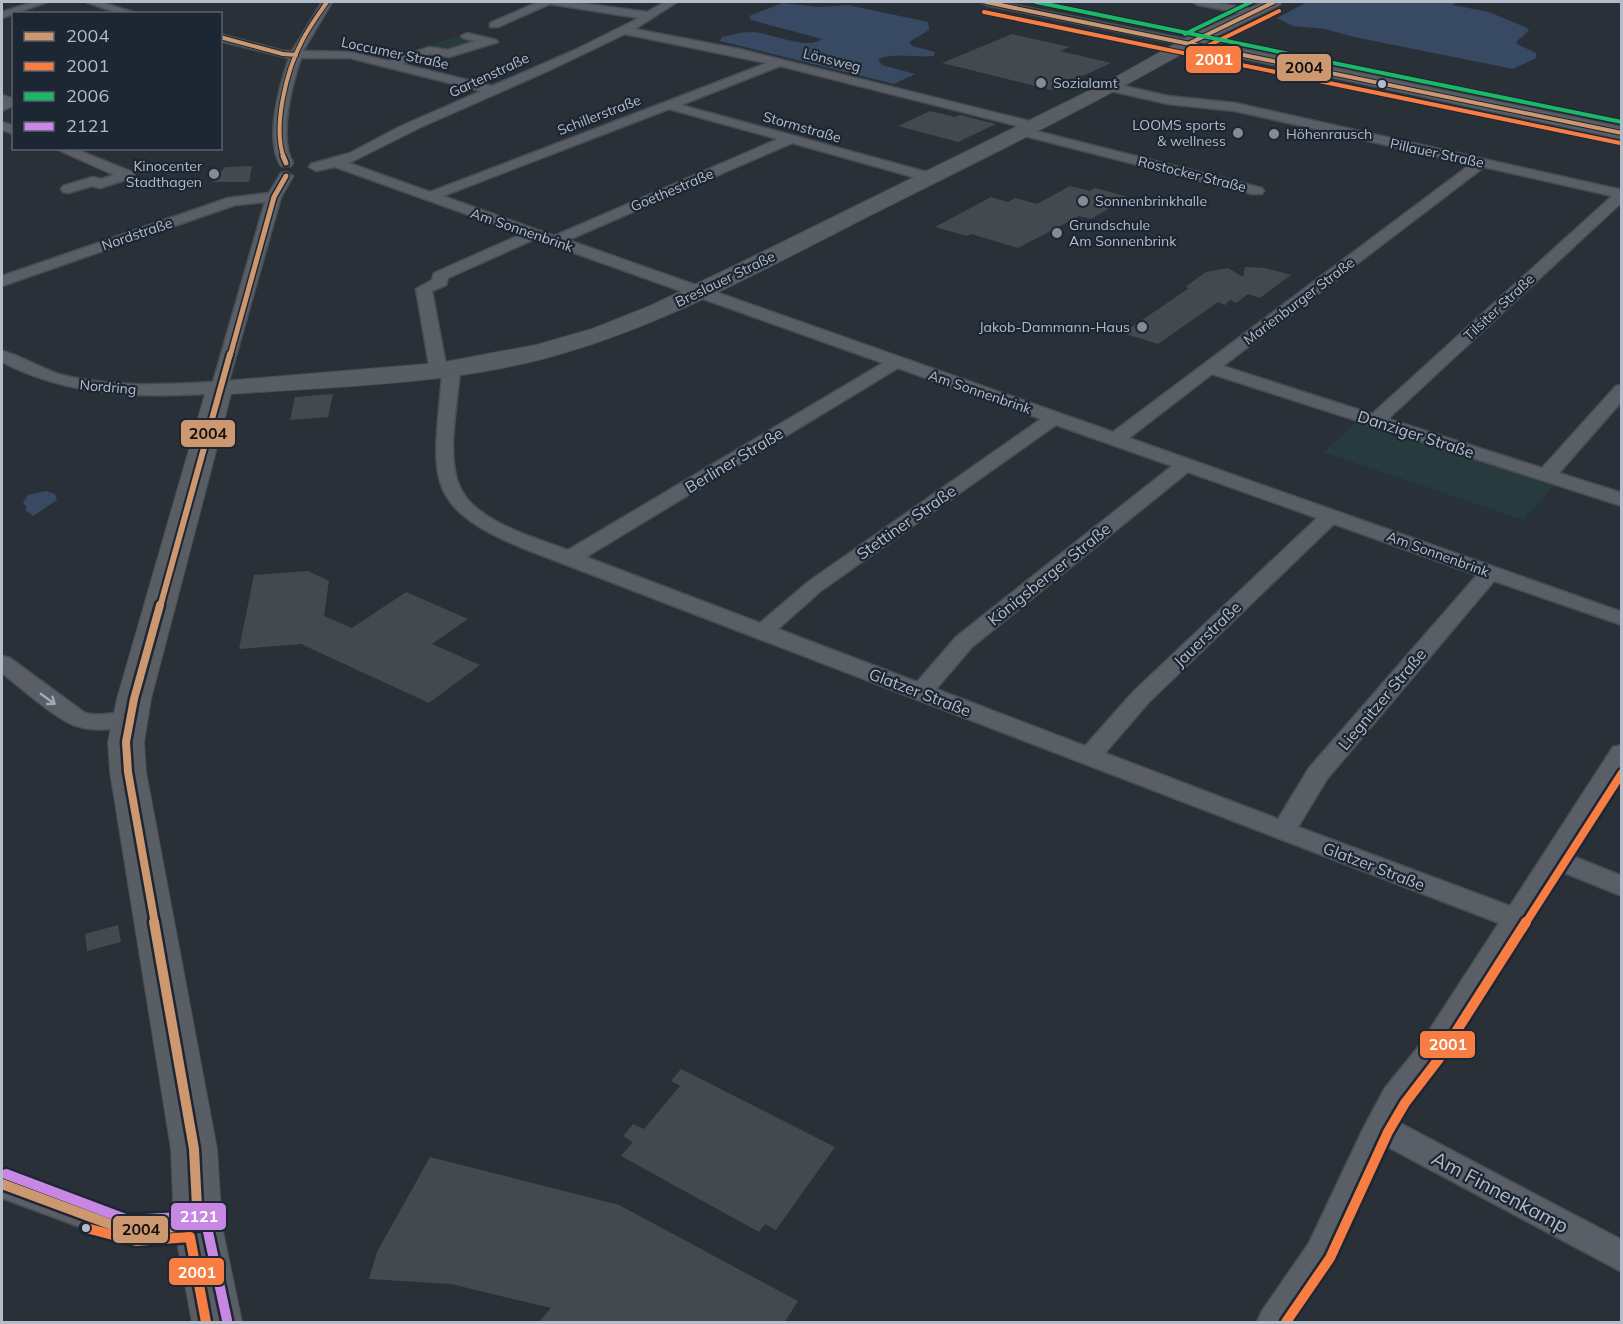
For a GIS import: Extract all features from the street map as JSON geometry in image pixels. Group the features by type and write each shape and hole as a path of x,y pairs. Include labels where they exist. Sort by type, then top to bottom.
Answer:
{"main road":[{"name":"Breslauer Straße","path":"220,387 352,379 445,370 539,352 630,323 699,292 1027,129 1111,87 1190,43 1274,2"},
{"path":"1190,43 1622,133"},
{"path":"217,1323 198,1226 194,1149 128,772 126,742 129,719 220,387"}],"street":[{"path":"2,15 42,2"},
{"path":"91,2 127,12"},
{"path":"220,387 274,197 299,171 282,160 279,148 288,79 296,55 327,2"},
{"path":"494,25 546,2"},
{"path":"554,2 650,16"},
{"name":"Gartenstraße","path":"299,171 338,164 397,132 623,30 672,2"},
{"path":"986,2 1190,43"},
{"path":"1198,2 1252,12"},
{"name":"Lönsweg","path":"623,30 704,44 780,62 1027,129"},
{"path":"389,65 429,50 449,54 477,44 492,42 467,36"},
{"name":"Loccumer Straße","path":"222,37 296,55 350,56 492,90"},
{"name":"Schillerstraße","path":"429,197 780,62"},
{"name":"Pillauer Straße","path":"1111,87 1175,101 1235,107 1622,194"},
{"path":"2,99 10,102 2,107"},
{"name":"Stormstraße","path":"668,105 928,177"},
{"name":"Rostocker Straße","path":"1027,129 1257,191"},
{"name":"Goethestraße","path":"554,241 790,139"},
{"path":"65,150 127,175 100,184 93,181 68,189"},
{"name":"Marienburger Straße","path":"1116,439 1482,162"},
{"name":"Am Sonnenbrink","path":"338,164 1622,619"},
{"name":"Tilsiter Straße","path":"1376,420 1622,194"},
{"name":"Nordstraße","path":"2,281 233,201 274,197"},
{"name":"Glatzer Straße","path":"534,234 440,276 440,282 424,289 445,370 445,468 452,493 464,508 483,522 570,558 1515,919"},
{"name":"Nordring","path":"2,356 39,375 91,387 152,390 220,387"},
{"name":"Berliner Straße","path":"570,558 897,362"},
{"name":"Danziger Straße","path":"1210,368 1622,500"},
{"path":"1546,476 1622,390"},
{"name":"Stettiner Straße","path":"763,631 815,586 1054,418"},
{"name":"Königsberger Straße","path":"921,692 964,642 1186,464"},
{"name":"Jauerstraße","path":"1089,757 1141,698 1330,516"},
{"name":"Liegnitzer Straße","path":"1283,831 1318,774 1490,573"},
{"path":"2,665 77,718 91,722 129,719"},
{"path":"1274,1323 1321,1253 1379,1127 1396,1097 1429,1054 1622,753"},
{"path":"1554,858 1622,887"},
{"name":"Am Finnenkamp","path":"1379,1127 1622,1257"},
{"path":"2,1184 126,1230 198,1226"}],"green space":[{"path":"457,36 479,41 449,52 427,47"},
{"path":"1358,421 1555,484 1524,520 1323,452"}],"water":[{"path":"1307,2 1457,2 1453,5 1489,12 1527,28 1529,31 1517,41 1517,44 1536,53 1536,58 1513,69 1325,29 1293,26 1277,18"},
{"path":"782,3 819,7 848,5 928,22 929,30 909,42 912,46 935,52 934,56 892,56 878,59 882,65 915,74 894,84 720,41 722,37 751,32 808,43 822,39 751,20 749,16"},
{"path":"46,491 55,494 57,500 33,516 25,510 27,507 23,503 28,495"}],"building":[{"path":"1012,34 1070,47 1060,51 1111,63 1052,90 942,63"},
{"path":"930,111 955,117 960,115 996,124 958,142 898,126"},
{"path":"252,166 249,182 212,182 225,167"},
{"path":"1070,186 1090,191 1095,188 1128,197 1091,219 1079,216 1018,248 971,234 967,236 935,227 991,197 1008,202 1015,198 1037,204"},
{"path":"1245,267 1265,268 1291,275 1260,298 1248,294 1236,303 1230,300 1225,305 1218,302 1158,344 1123,333 1189,288 1185,287 1206,272 1228,268 1243,277"},
{"path":"333,394 328,417 290,420 295,397"},
{"path":"308,571 329,581 324,616 352,628 406,592 468,619 432,644 480,665 429,703 301,644 239,649 254,575"},
{"path":"118,925 121,942 87,951 85,934"},
{"path":"681,1069 835,1147 776,1230 765,1224 759,1232 621,1156 633,1142 623,1136 633,1124 644,1129 680,1086 671,1081"},
{"path":"430,1157 619,1205 798,1301 784,1323 538,1323 551,1308 451,1284 369,1279 377,1252"}],"transit line":[{"name":"2004","path":"286,163 280,140 280,125 288,79 302,40 327,2"},
{"name":"2004","path":"986,2 1622,133"},
{"name":"2006","path":"1036,2 1622,122"},
{"name":"2006","path":"1185,34 1251,2"},
{"name":"2004","path":"1190,43 1274,2"},
{"name":"2001","path":"1195,52 1279,11"},
{"name":"2001","path":"984,12 1620,143"},
{"name":"2004","path":"222,38 283,54 296,55"},
{"name":"2004","path":"198,1226 194,1149 128,772 126,742 134,699 274,197 286,176"},
{"name":"2001","path":"1286,1322 1330,1258 1388,1132 1405,1103 1438,1060 1622,773"},
{"name":"2121","path":"6,1174 128,1220 198,1216 205,1218 227,1320"},
{"name":"2004","path":"2,1184 126,1230 198,1226"},
{"name":"2001","path":"86,1228 136,1241 190,1237 206,1322"}],"place":[{"name":"Sozialamt","path":"1041,83"},
{"name":"LOOMS sports & wellness","path":"1238,133"},
{"name":"Höhenrausch","path":"1274,134"},
{"name":"Kinocenter Stadthagen","path":"214,174"},
{"name":"Sonnenbrinkhalle","path":"1083,201"},
{"name":"Grundschule Am Sonnenbrink","path":"1057,233"},
{"name":"Jakob-Dammann-Haus","path":"1142,327"}]}
